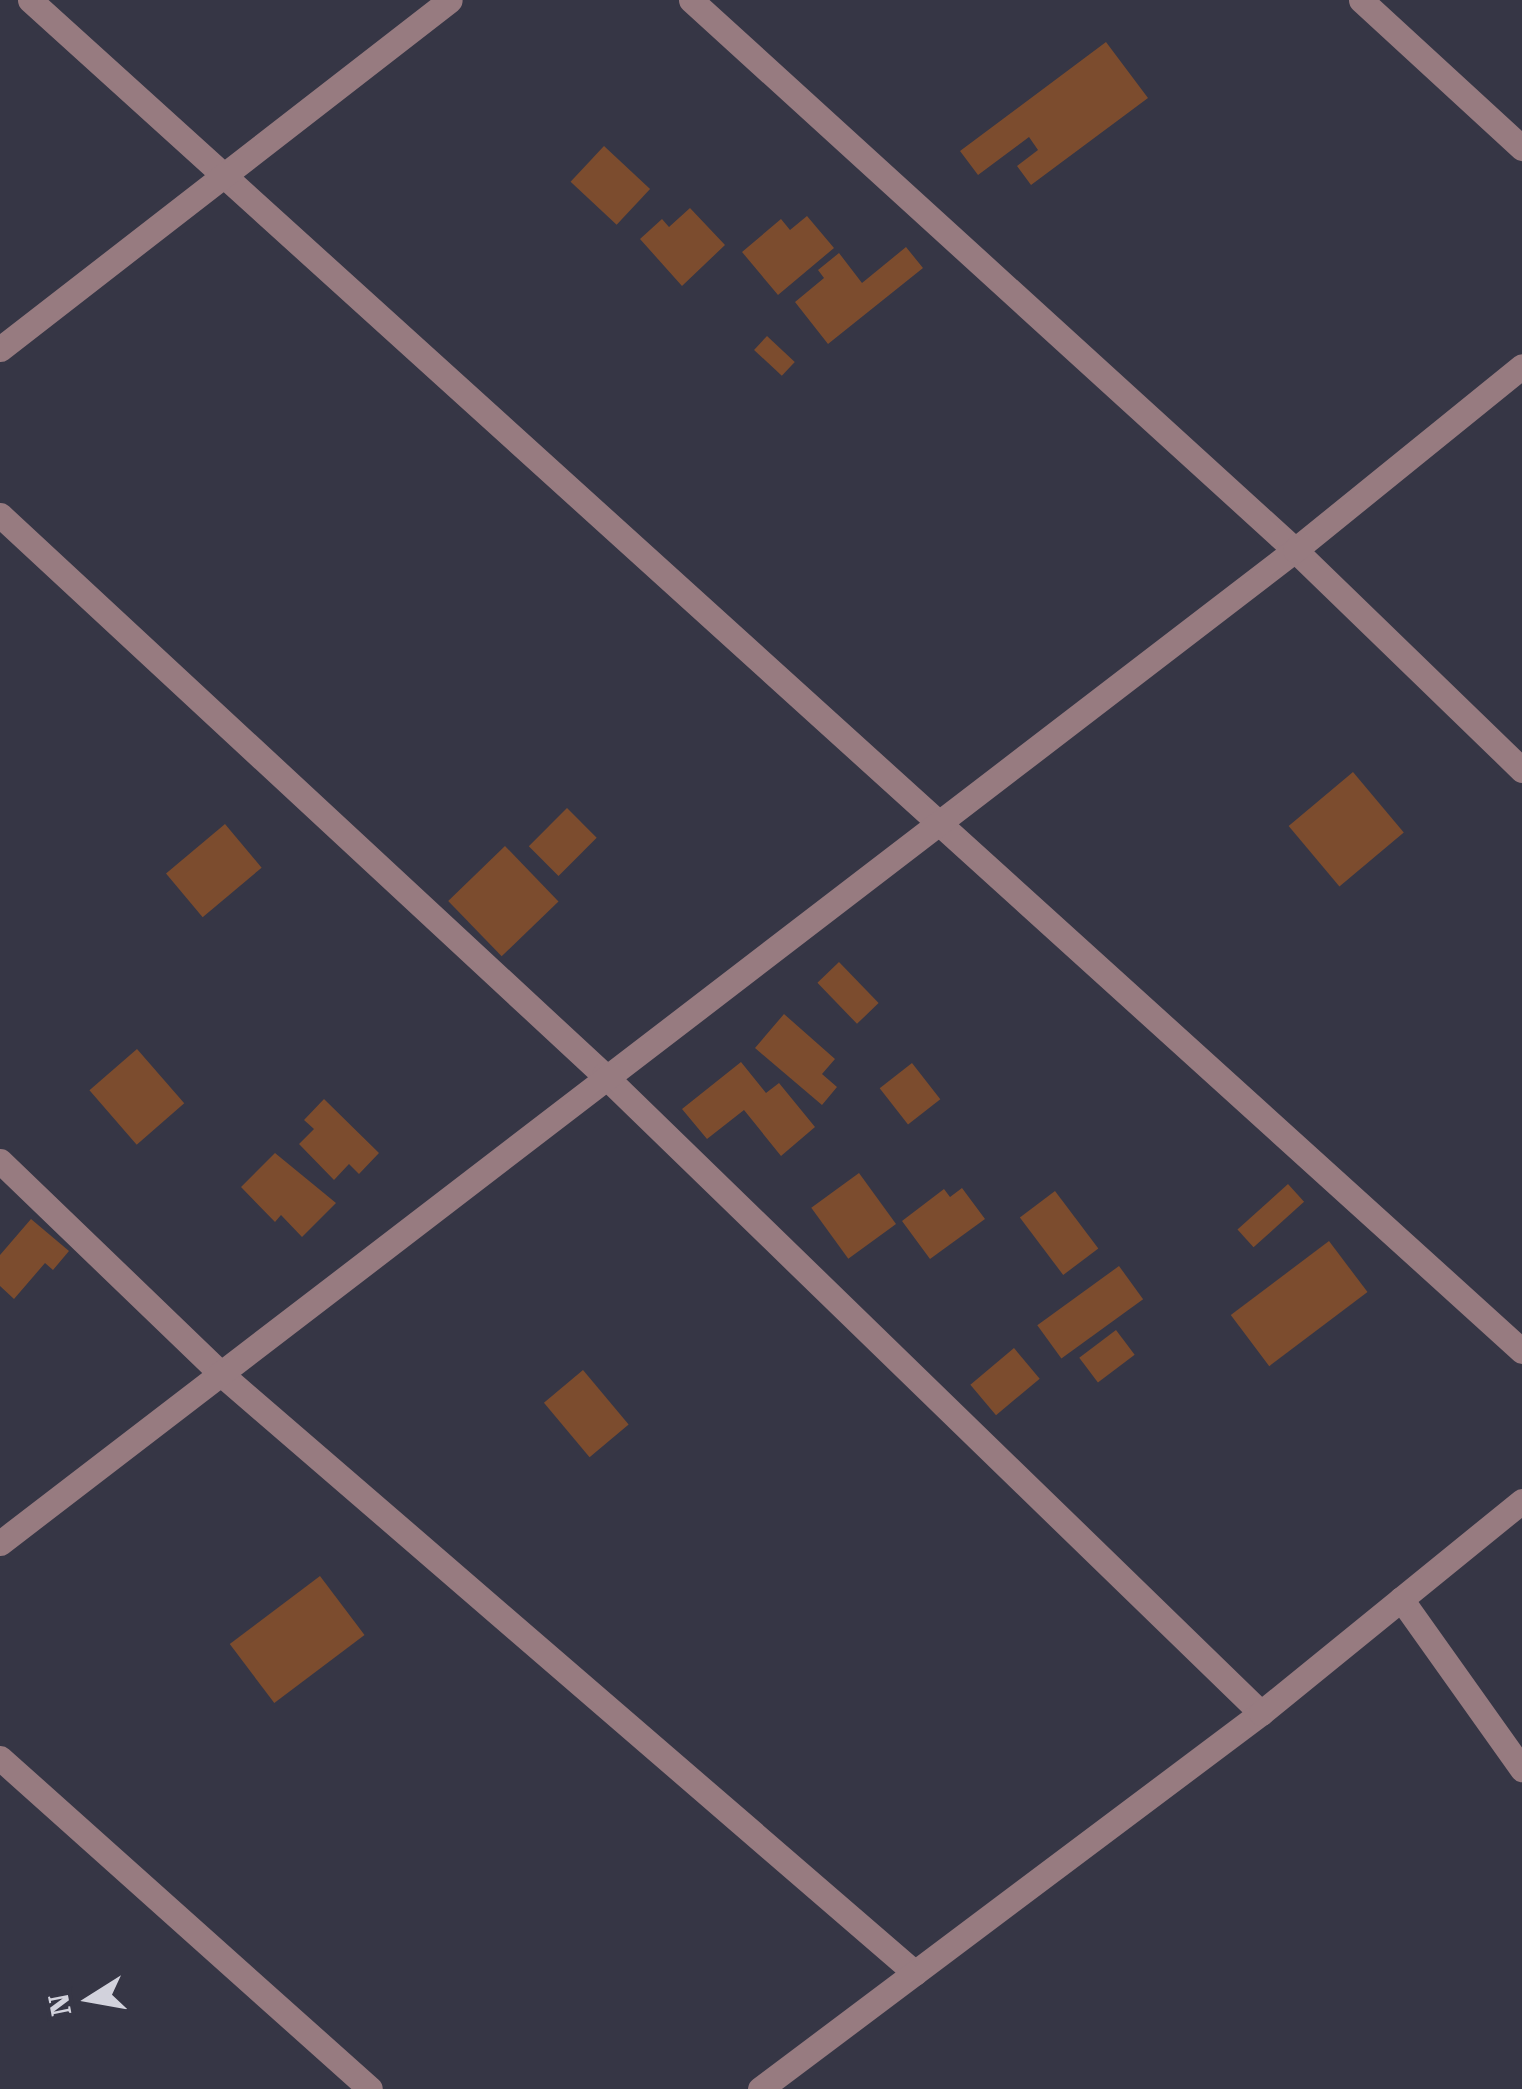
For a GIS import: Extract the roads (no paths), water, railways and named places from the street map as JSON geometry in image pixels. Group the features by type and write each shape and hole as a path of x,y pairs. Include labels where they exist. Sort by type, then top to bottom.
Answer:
{"street":[{"path":"30,0 1522,1351"},
{"path":"0,349 450,0"},
{"path":"691,0 1295,550 1522,770"},
{"path":"1361,0 1522,148"},
{"path":"0,1543 604,1075 1295,550 1522,366"},
{"path":"0,515 604,1075 1261,1713"},
{"path":"0,1160 220,1373 915,1973"},
{"path":"760,2089 1261,1713 1522,1501"},
{"path":"1401,1599 1522,1770"},
{"path":"0,1758 370,2089"}]}
